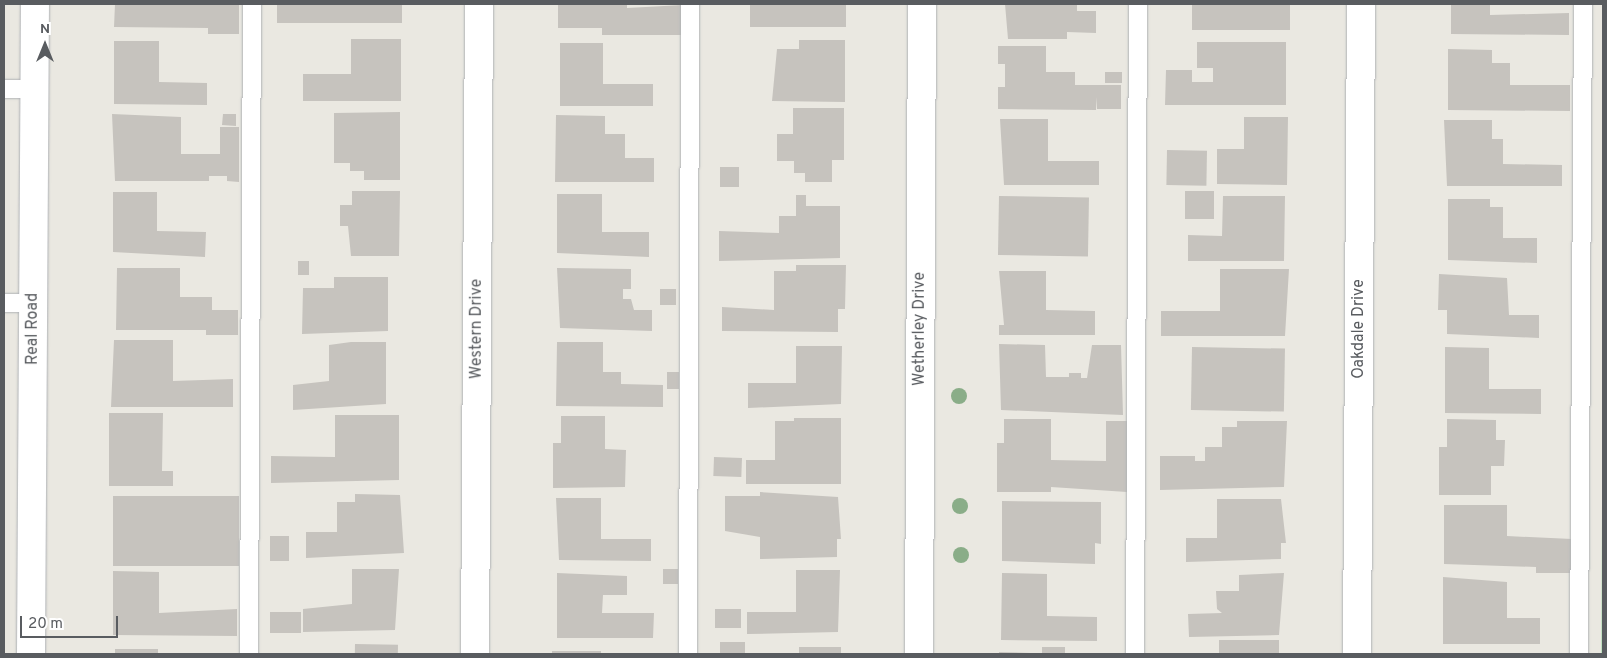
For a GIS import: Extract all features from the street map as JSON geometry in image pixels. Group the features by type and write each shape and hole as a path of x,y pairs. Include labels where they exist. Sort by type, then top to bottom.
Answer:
{"street":[{"name":"Real Road","path":"31,654 35,4"},
{"name":"Western Drive","path":"475,654 479,4"},
{"name":"Wetherley Drive","path":"919,654 922,4"},
{"name":"Oakdale Drive","path":"1356,654 1361,4"}],"lane":[{"path":"249,654 252,4"},
{"path":"688,654 690,4"},
{"path":"1135,654 1138,4"},
{"path":"1579,654 1583,4"},
{"path":"4,89 34,89"},
{"path":"4,303 33,303"}],"green space":[{"path":"1603,356 1603,654 1601,654"}],"building":[{"path":"115,4 239,4 239,34 208,34 208,28 114,27"},
{"path":"277,4 402,4 402,23 277,23"},
{"path":"558,4 627,4 627,8 683,5 682,35 602,35 602,28 558,28"},
{"path":"750,4 846,4 846,27 750,27"},
{"path":"1005,4 1077,4 1077,11 1096,11 1096,33 1067,32 1067,39 1008,39"},
{"path":"1192,4 1290,4 1290,30 1192,30"},
{"path":"1451,4 1490,4 1490,15 1569,13 1569,35 1451,34"},
{"path":"351,39 401,39 401,101 303,101 303,74 351,74"},
{"path":"799,40 845,40 845,102 772,101 777,49 799,49"},
{"path":"114,41 159,41 159,82 207,83 207,105 114,104"},
{"path":"1197,42 1286,42 1286,105 1165,105 1166,70 1192,70 1192,82 1213,82 1213,68 1197,68"},
{"path":"560,43 603,43 603,84 653,84 653,106 560,106"},
{"path":"998,46 1046,46 1046,72 1075,72 1075,85 1121,85 1121,109 1097,109 1096,97 1096,110 998,109 998,87 1005,87 1005,64 998,64"},
{"path":"1448,49 1492,50 1492,63 1510,63 1510,85 1570,85 1570,111 1448,110"},
{"path":"1105,72 1122,72 1122,83 1105,83"},
{"path":"793,108 844,108 844,160 832,160 832,182 805,182 805,173 794,173 794,161 777,161 777,134 793,134"},
{"path":"400,112 400,180 364,180 364,171 350,171 350,163 334,163 334,113"},
{"path":"112,114 181,117 181,154 220,154 220,127 239,127 239,182 227,181 227,176 209,176 209,181 115,181"},
{"path":"223,114 236,114 236,126 222,125"},
{"path":"556,115 605,116 605,134 625,134 625,158 654,158 654,182 555,182"},
{"path":"1244,117 1288,117 1287,185 1217,184 1217,149 1244,149"},
{"path":"1000,119 1048,119 1048,161 1099,161 1099,185 1004,185"},
{"path":"1444,120 1492,120 1492,139 1503,139 1503,164 1562,165 1562,186 1447,186"},
{"path":"1167,150 1207,151 1206,186 1166,185"},
{"path":"720,167 739,167 739,187 720,187"},
{"path":"352,191 400,191 399,256 351,256 348,226 340,226 340,205 352,205"},
{"path":"1185,191 1214,191 1214,219 1185,219"},
{"path":"113,192 157,192 157,231 206,232 205,257 113,252"},
{"path":"557,194 602,194 602,232 649,232 649,257 557,253"},
{"path":"796,195 806,195 806,206 840,206 840,258 719,261 719,231 779,233 779,216 796,216"},
{"path":"999,196 1089,198 1088,257 998,255"},
{"path":"1223,196 1285,196 1284,261 1188,261 1188,235 1222,236"},
{"path":"1448,199 1490,199 1490,207 1503,207 1503,238 1537,238 1537,263 1448,260"},
{"path":"298,261 309,261 309,275 298,275"},
{"path":"796,265 846,265 845,309 838,309 838,332 722,331 722,307 774,310 774,271 796,271"},
{"path":"117,268 180,268 180,297 212,297 212,310 238,310 238,335 206,335 206,330 116,330"},
{"path":"557,268 631,269 631,289 623,289 623,299 631,299 634,310 652,310 652,331 560,328"},
{"path":"1220,269 1289,269 1285,336 1161,336 1161,311 1220,311"},
{"path":"999,271 1046,271 1046,310 1095,311 1095,335 999,335 999,325 1004,325"},
{"path":"1439,274 1507,278 1509,315 1539,315 1539,338 1447,334 1447,310 1438,310"},
{"path":"334,277 388,277 388,331 302,334 303,288 334,288"},
{"path":"660,289 676,289 676,305 660,305"},
{"path":"114,340 173,340 173,381 233,379 233,407 111,407"},
{"path":"351,342 386,342 386,404 293,410 293,385 329,381 329,345"},
{"path":"557,342 603,342 603,372 621,372 621,384 663,385 663,407 556,406"},
{"path":"999,344 1045,345 1046,377 1069,377 1069,373 1081,373 1081,378 1087,378 1092,345 1121,345 1123,415 1001,410"},
{"path":"796,346 842,346 841,404 748,408 748,383 796,383"},
{"path":"1192,347 1285,349 1284,412 1191,410"},
{"path":"1445,347 1489,348 1489,389 1541,389 1541,414 1445,413"},
{"path":"667,372 679,372 679,389 667,389"},
{"path":"109,413 163,413 162,471 173,471 173,486 109,486"},
{"path":"335,415 399,415 399,480 271,483 271,456 335,457"},
{"path":"561,416 605,416 605,449 626,450 625,487 553,488 553,443 561,443"},
{"path":"794,418 841,418 841,484 746,484 746,460 775,460 775,421 794,421"},
{"path":"1004,419 1051,419 1051,460 1106,461 1106,421 1127,421 1127,492 1051,487 1051,492 997,492 997,443 1004,443"},
{"path":"1447,419 1496,420 1496,440 1505,440 1504,466 1491,466 1491,495 1439,495 1439,447 1447,447"},
{"path":"1237,421 1287,421 1284,487 1160,490 1160,456 1195,456 1195,461 1205,461 1205,447 1222,447 1222,427 1237,427"},
{"path":"714,457 742,458 741,477 713,476"},
{"path":"760,492 838,497 841,539 837,539 837,557 760,559 760,537 725,531 725,496 760,496"},
{"path":"355,494 400,495 404,553 306,558 306,532 337,532 337,502 355,502"},
{"path":"113,496 239,496 239,566 113,566"},
{"path":"556,498 601,498 601,539 651,539 651,561 559,560"},
{"path":"1217,499 1281,499 1286,543 1281,543 1281,559 1186,562 1186,538 1217,538"},
{"path":"1002,501 1101,502 1101,544 1095,543 1095,564 1002,561"},
{"path":"1444,505 1507,505 1507,536 1572,539 1572,573 1536,573 1536,567 1444,564"},
{"path":"270,536 289,536 289,561 270,561"},
{"path":"352,569 399,569 395,630 303,632 303,609 352,604"},
{"path":"663,569 678,569 678,584 663,584"},
{"path":"796,570 840,570 838,632 747,634 747,612 796,612"},
{"path":"113,571 159,572 159,613 237,609 237,636 113,635"},
{"path":"557,573 627,576 627,595 603,595 602,613 654,613 653,638 557,638"},
{"path":"1002,573 1047,574 1047,616 1097,617 1097,641 1001,640"},
{"path":"1284,573 1279,635 1189,637 1188,614 1222,613 1217,609 1216,591 1239,591 1239,575"},
{"path":"1443,577 1507,582 1507,618 1540,618 1540,644 1443,644"},
{"path":"715,609 741,609 741,628 715,628"},
{"path":"270,612 301,612 301,633 270,633"},
{"path":"1219,640 1279,640 1279,654 1219,654"},
{"path":"720,642 745,642 745,654 720,654"},
{"path":"355,644 398,645 398,654 355,654"},
{"path":"799,647 841,647 841,654 799,654"},
{"path":"1042,647 1065,647 1065,654 1042,654"},
{"path":"115,649 158,649 158,654 115,654"},
{"path":"552,651 601,651 601,654 552,654"},
{"path":"999,652 1031,653 1031,654 999,654"}]}
